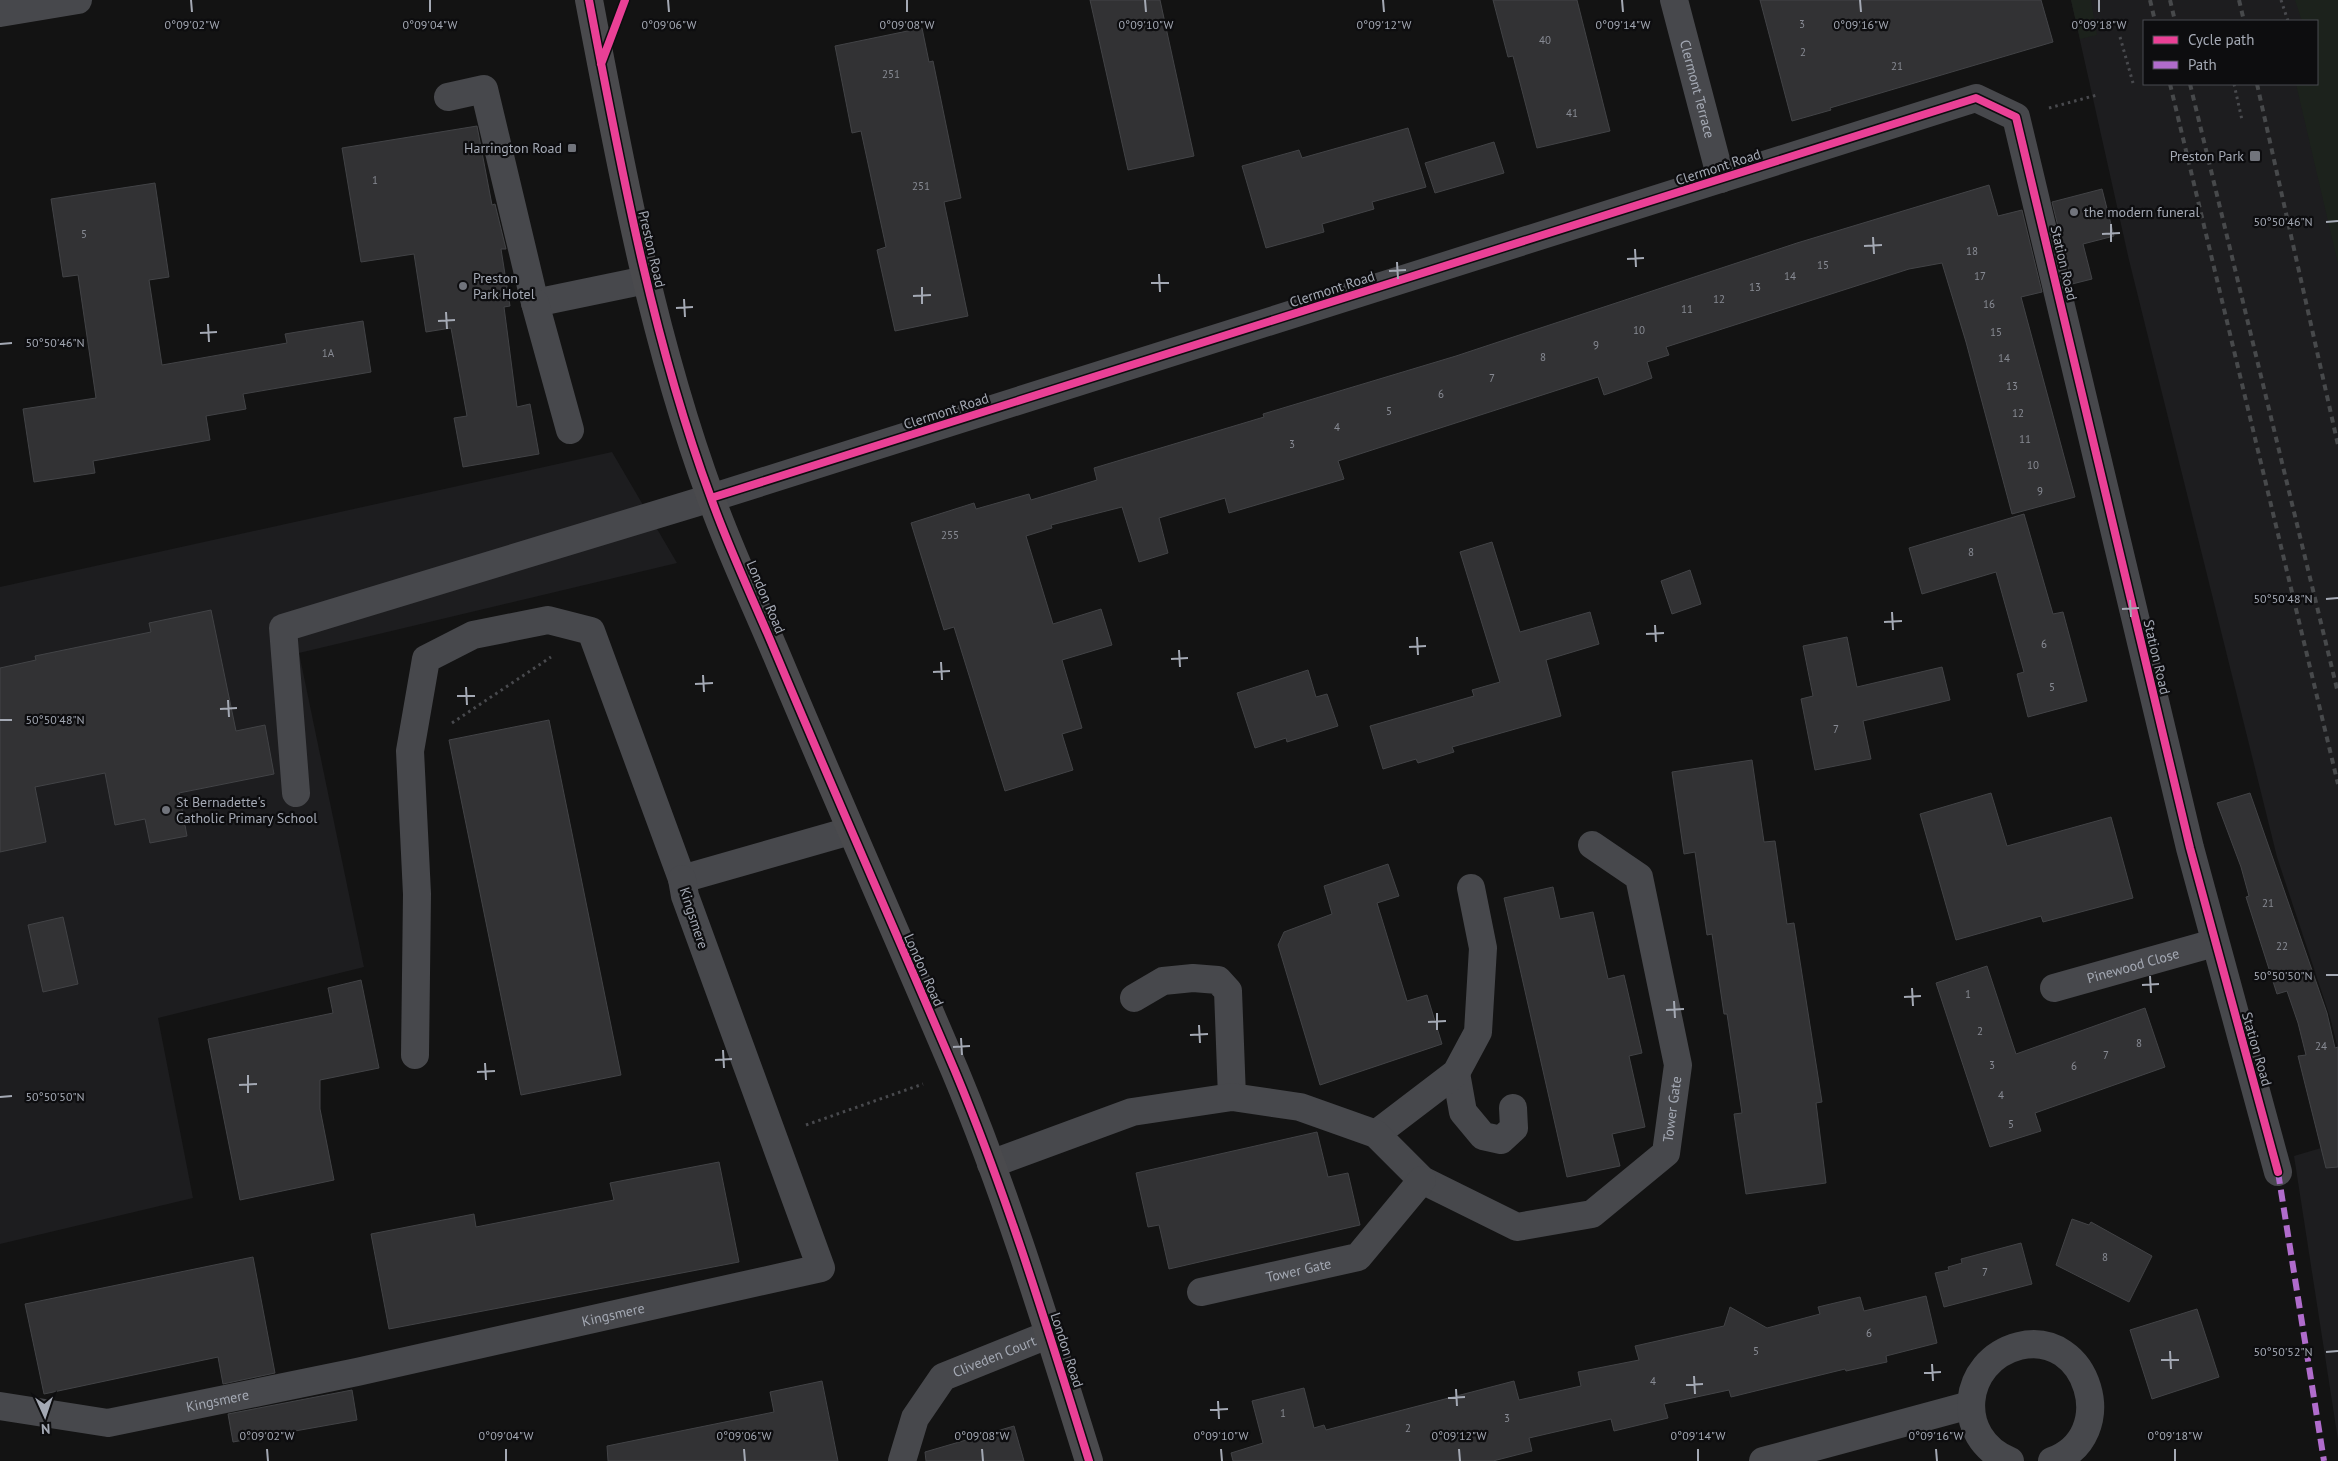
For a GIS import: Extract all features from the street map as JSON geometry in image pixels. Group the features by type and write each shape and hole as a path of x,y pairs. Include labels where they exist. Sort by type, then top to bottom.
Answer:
{"highway":[{"name":"Preston Road","path":"589,0 626,190 646,280 668,365 711,498"},
{"name":"London Road","path":"711,498 992,1164 1050,1334 1089,1461"}],"street":[{"path":"0,13 78,0"},
{"name":"Clermont Terrace","path":"1674,0 1722,179"},
{"path":"448,97 484,88 535,304 570,430"},
{"name":"Clermont Road","path":"296,793 283,628 711,498 1976,98 2016,117"},
{"name":"Station Road","path":"2016,117 2187,838 2214,943 2278,1172"},
{"path":"535,304 646,280"},
{"path":"415,1055 417,894 410,751 426,659 473,635 548,620 591,631"},
{"name":"Kingsmere","path":"0,1406 108,1423 357,1372 821,1268 772,1137 685,896 682,880 591,631"},
{"name":"Kingsmere","path":"682,880 850,831"},
{"name":"Tower Gate","path":"992,1164 1132,1112 1232,1097 1300,1107 1376,1134 1422,1180 1517,1227 1592,1214 1666,1153 1678,1064 1639,877 1592,845"},
{"path":"1376,1134 1456,1074 1478,1032 1483,948 1471,888"},
{"name":"Pinewood Close","path":"2054,988 2214,943"},
{"path":"1134,998 1163,981 1193,978 1218,980 1228,990 1232,1097"},
{"path":"1456,1074 1463,1112 1483,1136 1501,1140 1514,1128 1513,1108"},
{"name":"Tower Gate","path":"1201,1292 1358,1257 1422,1180"},
{"name":"Cliveden Court","path":"902,1461 915,1418 942,1377 1050,1334"},
{"path":"2010,1461 2000,1457 1984,1444 1974,1425 1970,1404 1974,1384 1984,1366 2001,1353 2021,1346 2042,1346 2062,1353 2078,1367 2088,1385 2092,1406 2088,1427 2077,1445 2061,1458 2052,1461"},
{"path":"1763,1461 1970,1404"}],"path":[{"path":"2281,0 2288,20"},
{"path":"2120,37 2133,84"},
{"path":"2234,85 2242,120"},
{"path":"2016,117 2097,95"},
{"path":"410,751 591,631"},
{"path":"772,1137 955,1073"}],"shaded area":[{"path":"2071,0 2338,0 2338,1049 2330,1017 2277,857 2129,260"},
{"path":"2071,0 2091,0 2097,35 2080,39"},
{"path":"2295,0 2338,0 2338,264 2296,85 2318,85 2318,20 2302,20"},
{"name":"St Bernadette's Catholic Primary School","path":"612,452 677,563 299,653 364,967 158,1018 193,1198 0,1244 0,587"},
{"path":"2338,1143 2338,1440 2294,1156"}],"building":[{"path":"1090,0 1160,0 1194,156 1128,170"},
{"path":"1493,0 1577,0 1610,131 1537,148 1513,56 1508,57"},
{"path":"1760,0 2041,0 2053,42 1792,121"},
{"path":"922,28 929,62 933,61 961,198 944,202 968,316 895,331 877,250 886,247 861,131 852,133 835,46"},
{"name":"Preston Park Hotel","path":"477,126 492,205 495,204 506,249 501,249 510,306 504,307 517,407 530,404 539,454 463,467 454,418 467,416 451,328 426,332 414,254 361,262 342,148"},
{"path":"1408,128 1426,187 1372,202 1374,209 1322,224 1324,232 1266,248 1242,166 1299,150 1302,158"},
{"path":"1494,142 1504,173 1435,193 1425,163"},
{"path":"155,183 169,277 149,280 162,365 287,343 285,334 363,321 371,372 243,394 246,409 206,416 210,440 93,461 95,473 34,482 23,409 96,398 78,275 63,277 51,199"},
{"path":"1989,185 1998,216 2022,210 2042,292 2021,297 2075,497 2012,514 1966,342 1942,263 1909,269 1666,347 1669,355 1647,362 1652,378 1604,395 1598,377 1338,461 1344,479 1229,513 1225,498 1159,518 1168,553 1139,562 1122,507 1051,525 1052,528 1026,536 1053,624 1101,609 1112,645 1062,660 1082,728 1062,734 1073,770 1005,791 954,627 944,630 911,523 974,503 976,509 1029,494 1031,500 1097,480 1094,468 1264,417 1263,414 1456,356 1797,243"},
{"path":"2102,189 2114,236 2083,244 2092,279 2072,284 2052,202"},
{"path":"2024,514 2053,614 2063,612 2087,701 2028,717 2017,674 2024,672 1996,572 1922,594 1909,548"},
{"path":"1492,542 1520,632 1590,612 1599,644 1546,660 1561,716 1452,747 1454,752 1418,763 1416,759 1383,769 1370,726 1474,696 1472,690 1500,682 1460,552"},
{"path":"1690,570 1701,604 1672,614 1661,581"},
{"path":"211,610 236,731 265,725 274,774 179,793 187,836 150,843 145,819 115,825 105,773 35,787 46,842 0,852 0,668 36,660 35,656 151,632 149,623"},
{"path":"1847,637 1857,687 1942,667 1950,700 1863,721 1871,759 1815,770 1801,699 1813,696 1803,646"},
{"path":"1308,670 1316,697 1327,694 1338,726 1287,742 1286,738 1255,748 1237,693"},
{"path":"549,720 621,1075 521,1095 449,740"},
{"path":"1752,760 1764,842 1775,841 1787,924 1794,923 1822,1102 1816,1103 1826,1183 1746,1194 1734,1114 1742,1113 1727,1014 1724,1014 1712,934 1707,935 1695,852 1684,854 1672,772"},
{"path":"1991,793 2007,846 2111,817 2133,898 2043,922 2041,916 1956,940 1920,814"},
{"path":"2250,793 2327,1013 2335,1048 2338,1047 2338,1167 2326,1168 2298,1056 2306,1055 2298,1023 2287,991 2277,994 2246,897 2249,896 2241,867 2217,803"},
{"path":"1388,864 1399,896 1377,903 1407,1001 1427,995 1442,1044 1320,1085 1278,945 1284,932 1332,914 1324,886"},
{"path":"1553,887 1560,919 1593,912 1608,979 1624,975 1642,1053 1629,1056 1645,1127 1612,1134 1620,1166 1567,1177 1504,898"},
{"path":"63,917 78,984 43,992 28,925"},
{"path":"1987,966 2016,1054 2145,1008 2165,1067 2035,1113 2041,1131 1990,1147 1936,983"},
{"path":"361,980 379,1068 320,1080 320,1109 334,1180 240,1200 208,1039 333,1013 328,988"},
{"path":"1317,1132 1328,1177 1348,1173 1360,1225 1169,1269 1159,1225 1148,1227 1136,1173"},
{"path":"719,1162 739,1262 389,1329 371,1234 474,1214 476,1227 614,1200 610,1183"},
{"path":"2072,1219 2089,1225 2091,1222 2152,1256 2129,1302 2056,1265"},
{"path":"2021,1243 2032,1284 1944,1307 1935,1273 1949,1270 1948,1267 1962,1263 1961,1259"},
{"path":"253,1257 275,1373 223,1384 218,1357 44,1394 25,1304"},
{"path":"1926,1296 1937,1343 1886,1356 1887,1362 1846,1371 1845,1369 1731,1397 1729,1390 1664,1404 1668,1418 1614,1431 1611,1419 1529,1438 1532,1451 1493,1461 1233,1461 1231,1453 1263,1443 1252,1401 1304,1388 1314,1428 1324,1425 1326,1430 1514,1381 1519,1400 1581,1386 1578,1372 1639,1360 1635,1346 1724,1326 1730,1307 1767,1328 1820,1314 1818,1307 1860,1297 1864,1311"},
{"path":"2197,1309 2219,1377 2152,1399 2130,1330"},
{"path":"822,1381 838,1461 608,1461 607,1446 774,1412 770,1392"},
{"path":"352,1390 357,1420 233,1442 228,1414"},
{"path":"1014,1426 1024,1461 926,1461 925,1452"}],"railway":[{"path":"2150,0 2155,20"},
{"path":"2170,0 2175,20"},
{"path":"2239,0 2244,20"},
{"path":"2170,85 2338,784"},
{"path":"2190,85 2338,693"},
{"path":"2257,85 2338,445"}],"marked path":[{"path":"2278,1172 2324,1461"}],"cycle path":[{"path":"589,0 640,252 655,314 690,438 733,555 955,1071 993,1167 1089,1461"},
{"path":"601,64 625,0"},
{"path":"711,498 1976,98 2016,117 2190,848 2278,1172"}],"place":[{"name":"Harrington Road","path":"572,148"},
{"name":"Preston Park","path":"2255,156"},
{"name":"the modern funeral","path":"2074,212"},
{"name":"Preston Park Hotel","path":"463,286"},
{"name":"St Bernadette's Catholic Primary School","path":"166,810"}]}
